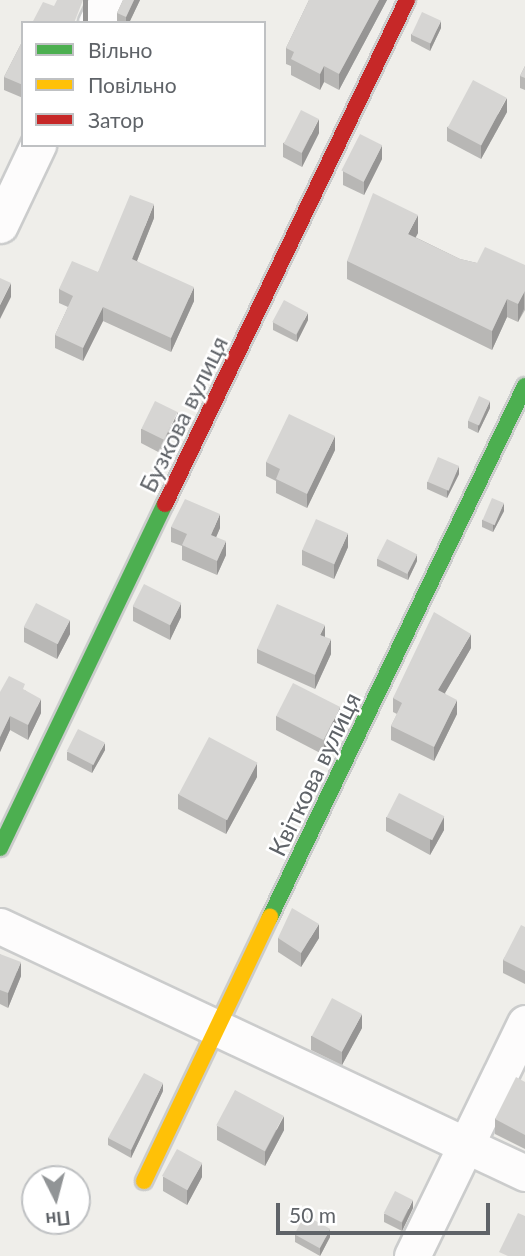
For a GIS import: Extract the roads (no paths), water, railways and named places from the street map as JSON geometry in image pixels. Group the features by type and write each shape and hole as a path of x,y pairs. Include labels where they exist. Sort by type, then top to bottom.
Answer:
{"street":[{"path":"97,21 107,0"},
{"name":"Бузкова вулиця","path":"0,848 407,0"},
{"path":"0,225 37,147"},
{"name":"Квіткова вулиця","path":"144,1181 525,386"},
{"path":"0,926 525,1173"},
{"path":"412,1256 525,1023"}]}
